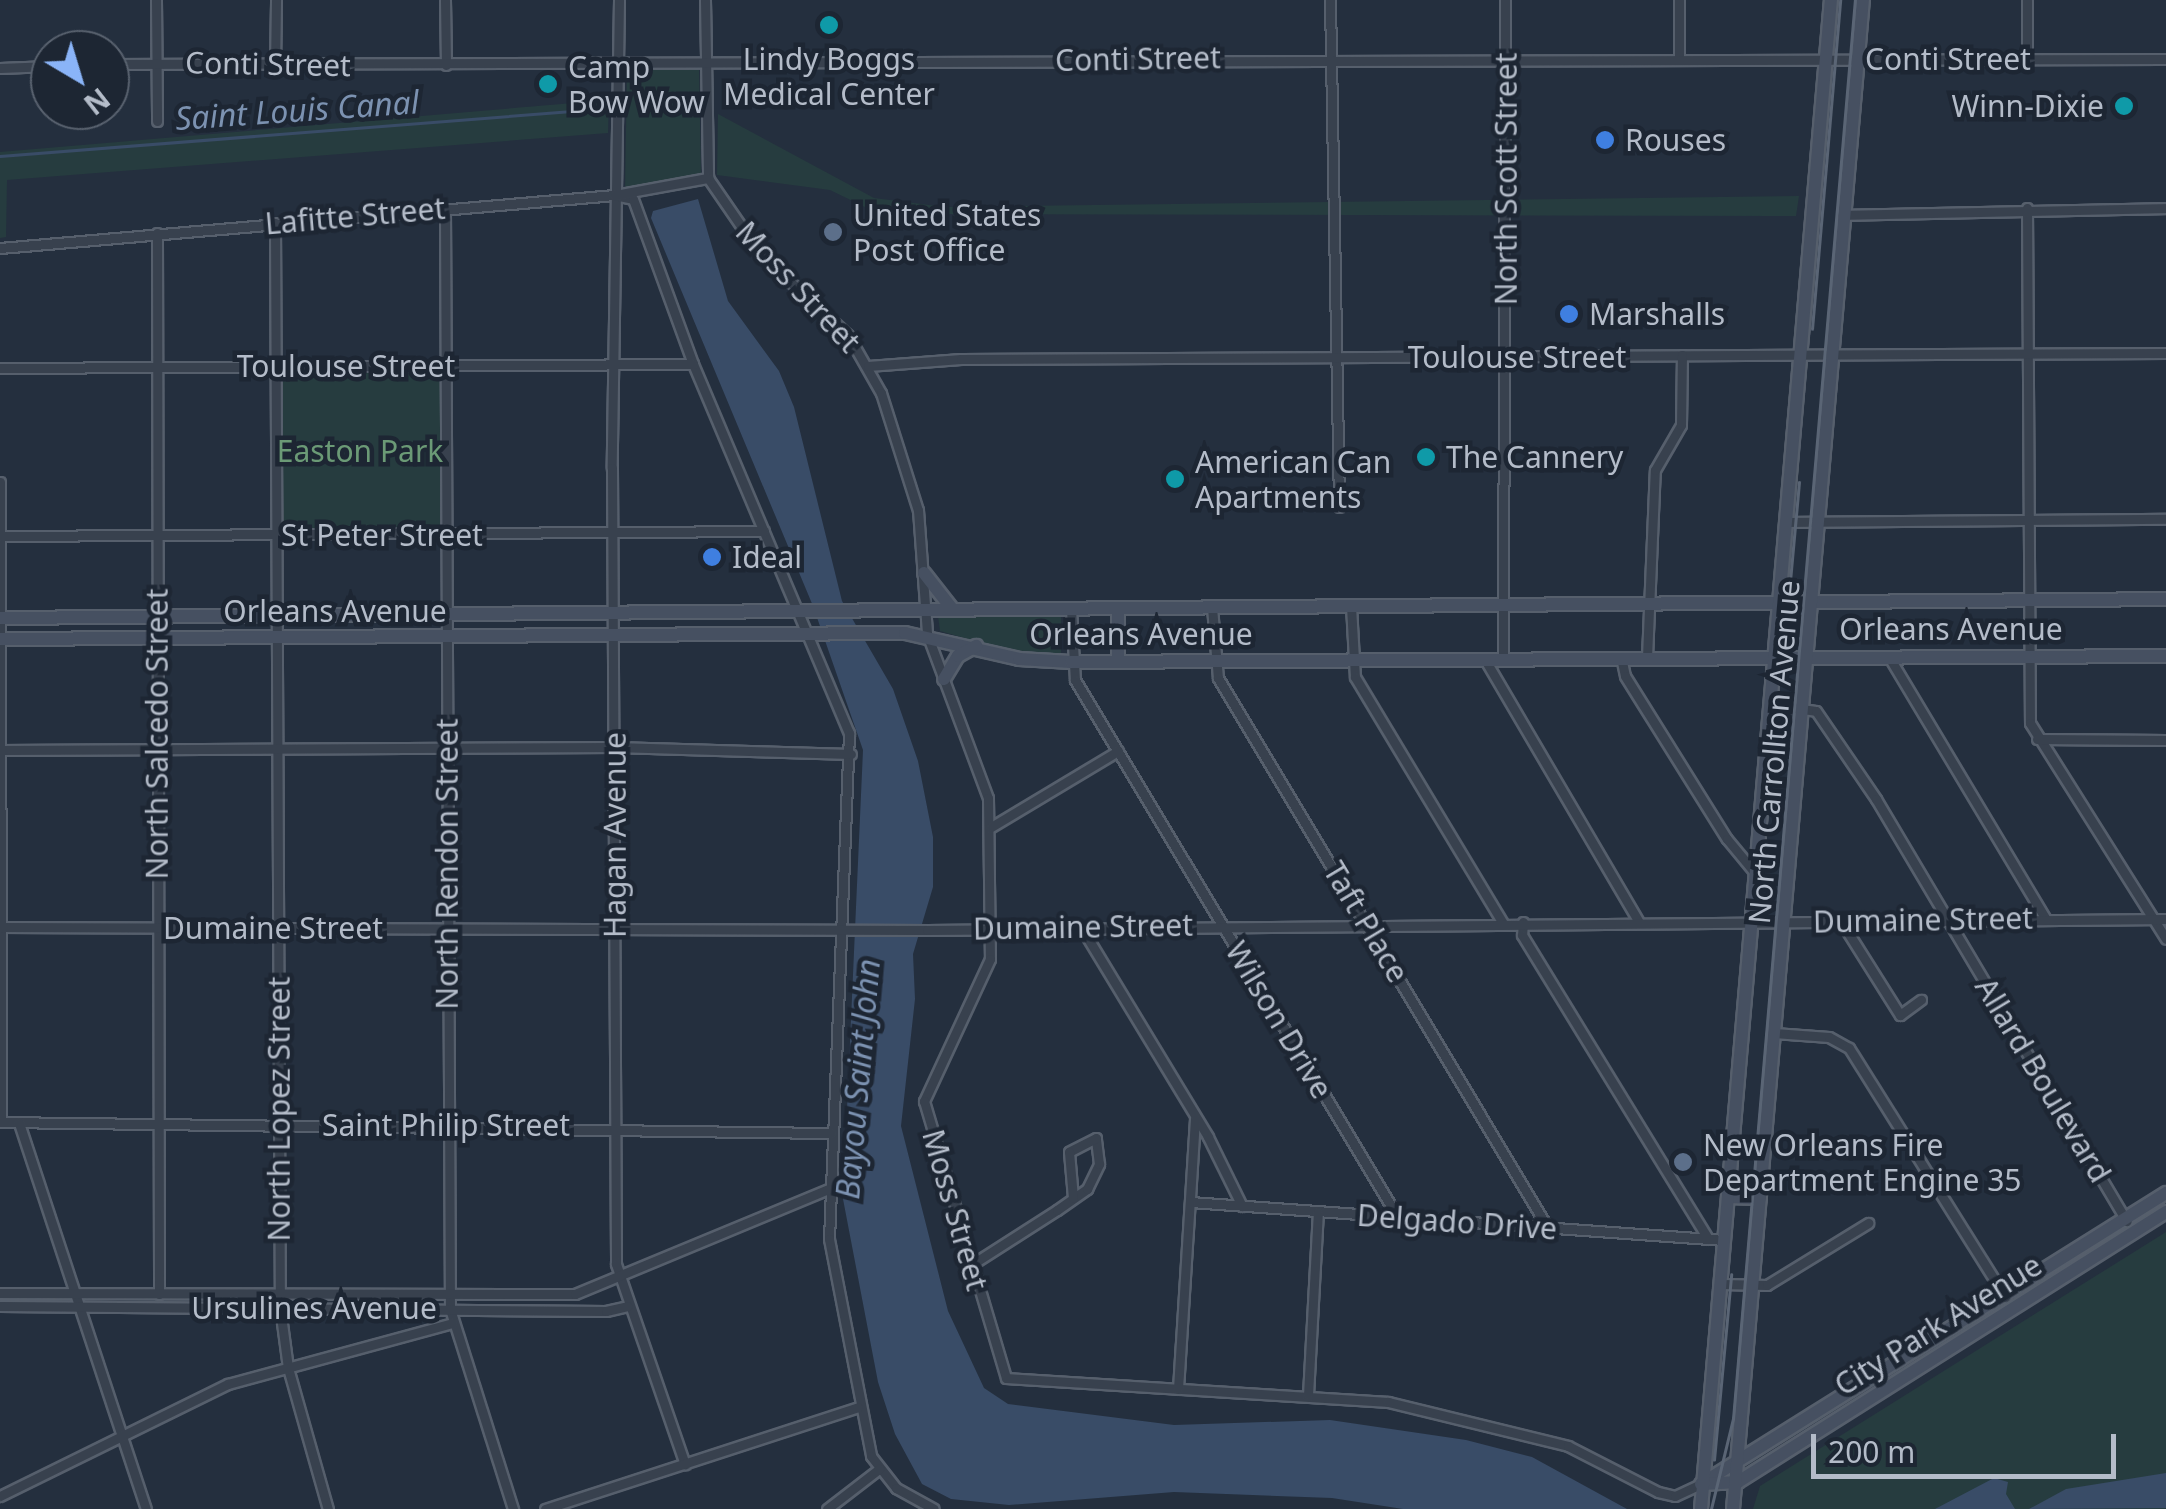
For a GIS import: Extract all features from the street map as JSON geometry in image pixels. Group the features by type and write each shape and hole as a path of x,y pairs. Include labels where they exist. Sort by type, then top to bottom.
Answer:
{"street":[{"path":"156,0 158,121"},
{"path":"275,66 276,0"},
{"path":"445,0 446,65"},
{"name":"Hagan Avenue","path":"620,0 614,195 612,536 618,1278 685,1464"},
{"path":"705,0 708,178"},
{"path":"1330,0 1333,358 1340,507"},
{"name":"North Scott Street","path":"1503,658 1507,356 1505,0"},
{"path":"1679,0 1679,60"},
{"name":"North Carrollton Avenue","path":"1701,1509 1831,0"},
{"name":"North Carrollton Avenue","path":"1734,1509 1863,0"},
{"path":"2027,0 2027,59"},
{"name":"Conti Street","path":"130,63 275,66 2166,58"},
{"path":"0,68 30,67"},
{"name":"Lafitte Street","path":"0,248 614,195 708,178"},
{"name":"Moss Street","path":"708,178 761,255 826,311 868,366 909,466 924,573 927,634 976,756 990,827 993,928 990,959 924,1101 1008,1380 1388,1402 1513,1428 1675,1496 1701,1484"},
{"path":"614,195 634,199 693,364 804,614 846,724 851,754 846,930 828,1189 829,1240 858,1407 879,1469 911,1499 934,1509"},
{"path":"1814,212 1842,215 2027,208 2166,208"},
{"path":"2027,208 2030,723 2166,939"},
{"name":"North Rendon Street","path":"445,209 450,1308 513,1509"},
{"name":"North Lopez Street","path":"275,223 280,1308 288,1368 328,1509"},
{"name":"North Salcedo Street","path":"157,233 159,1294"},
{"name":"Toulouse Street","path":"868,366 961,359 2166,354"},
{"path":"1646,656 1645,604 1656,470 1681,425 1682,356"},
{"name":"Toulouse Street","path":"0,368 693,364"},
{"path":"0,482 1,1122"},
{"path":"1788,522 2166,518"},
{"name":"St Peter Street","path":"0,536 612,536 764,531"},
{"path":"924,573 953,610"},
{"name":"Orleans Avenue","path":"0,618 614,611 855,614 1071,608 2166,599"},
{"path":"1351,606 1355,677 1503,923"},
{"name":"Wilson Drive","path":"1071,608 1071,662 1118,752 1397,1216"},
{"path":"1118,608 1118,661"},
{"name":"Taft Place","path":"1212,608 1218,678 1548,1228"},
{"name":"Orleans Avenue","path":"0,638 927,634 1018,659 1071,662 2029,653 2166,656"},
{"path":"944,680 952,662 976,646"},
{"path":"1888,654 2046,919"},
{"path":"1621,657 1625,676 1726,839 1756,874"},
{"path":"1484,658 1638,921"},
{"path":"1772,705 1804,708"},
{"name":"Allard Boulevard","path":"1804,708 1816,711 1949,921 2134,1232"},
{"path":"2038,739 2166,740"},
{"path":"0,750 615,747 851,754"},
{"path":"990,827 1118,752"},
{"name":"Dumaine Street","path":"0,928 927,930 2166,919"},
{"path":"1522,922 1522,935 1708,1239"},
{"path":"1842,922 1900,1015 1921,1000"},
{"path":"1081,927 1196,1116 1242,1206"},
{"path":"1774,1034 1829,1037 1849,1048 2012,1308"},
{"path":"1178,1388 1196,1116"},
{"name":"Saint Philip Street","path":"1,1122 618,1126 832,1133"},
{"path":"20,1122 146,1509"},
{"path":"971,1265 1074,1198 1094,1178 1101,1145 1096,1138 1069,1152 1074,1198"},
{"name":"Ursulines Avenue","path":"0,1293 557,1296 618,1278 828,1189"},
{"name":"City Park Avenue","path":"1701,1484 2166,1193"},
{"path":"1728,1197 1760,1198"},
{"name":"Delgado Drive","path":"1190,1202 1724,1240"},
{"path":"1308,1395 1318,1212"},
{"name":"City Park Avenue","path":"1738,1482 2166,1212"},
{"path":"1721,1284 1766,1285 1868,1223"},
{"name":"Ursulines Avenue","path":"0,1306 626,1306"},
{"path":"0,1496 228,1384 453,1323"},
{"path":"546,1509 858,1407"},
{"path":"827,1509 879,1469"},
{"path":"1701,1484 1738,1482"}],"green space":[{"path":"627,70 699,70 701,173 625,189"},
{"path":"609,100 608,133 7,180 6,237 0,238 0,152"},
{"path":"718,114 874,198 945,207 1799,196 1796,216 901,214 867,208 830,190 717,175"},
{"name":"Easton Park","path":"275,366 445,366 445,534 275,534"},
{"path":"1061,615 1061,655 1016,653 940,631 938,616"},
{"path":"2166,1232 2166,1509 1753,1509 1760,1486"}],"water":[{"name":"Bayou Saint John","path":"698,199 728,301 779,371 794,407 842,601 893,689 918,761 933,837 933,887 913,954 915,999 901,1126 948,1311 984,1388 1008,1404 1174,1425 1330,1420 1466,1440 1532,1457 1627,1509 1403,1509 1332,1498 1174,1492 1009,1505 951,1499 922,1484 895,1434 878,1382 843,1199 863,750 813,606 651,218 653,211"},
{"path":"2166,1473 2166,1508 2029,1509 2066,1489"},
{"path":"1994,1478 2008,1482 2006,1494 2015,1509 1935,1509"}],"waterway":[{"name":"Saint Louis Canal","path":"0,156 597,109"}],"tram line":[{"path":"1812,329 1840,0"},
{"path":"1711,1509 1733,1419 1855,0"},
{"path":"1788,603 1799,483"},
{"path":"1714,1460 1731,1275"}],"place":[{"name":"Lindy Boggs Medical Center","path":"829,25"},
{"name":"Camp Bow Wow","path":"548,84"},
{"name":"Winn-Dixie","path":"2124,106"},
{"name":"Rouses","path":"1605,140"},
{"name":"United States Post Office","path":"833,232"},
{"name":"Marshalls","path":"1569,314"},
{"name":"The Cannery","path":"1426,457"},
{"name":"American Can Apartments","path":"1175,479"},
{"name":"Ideal","path":"712,557"},
{"name":"New Orleans Fire Department Engine 35","path":"1683,1162"}]}
